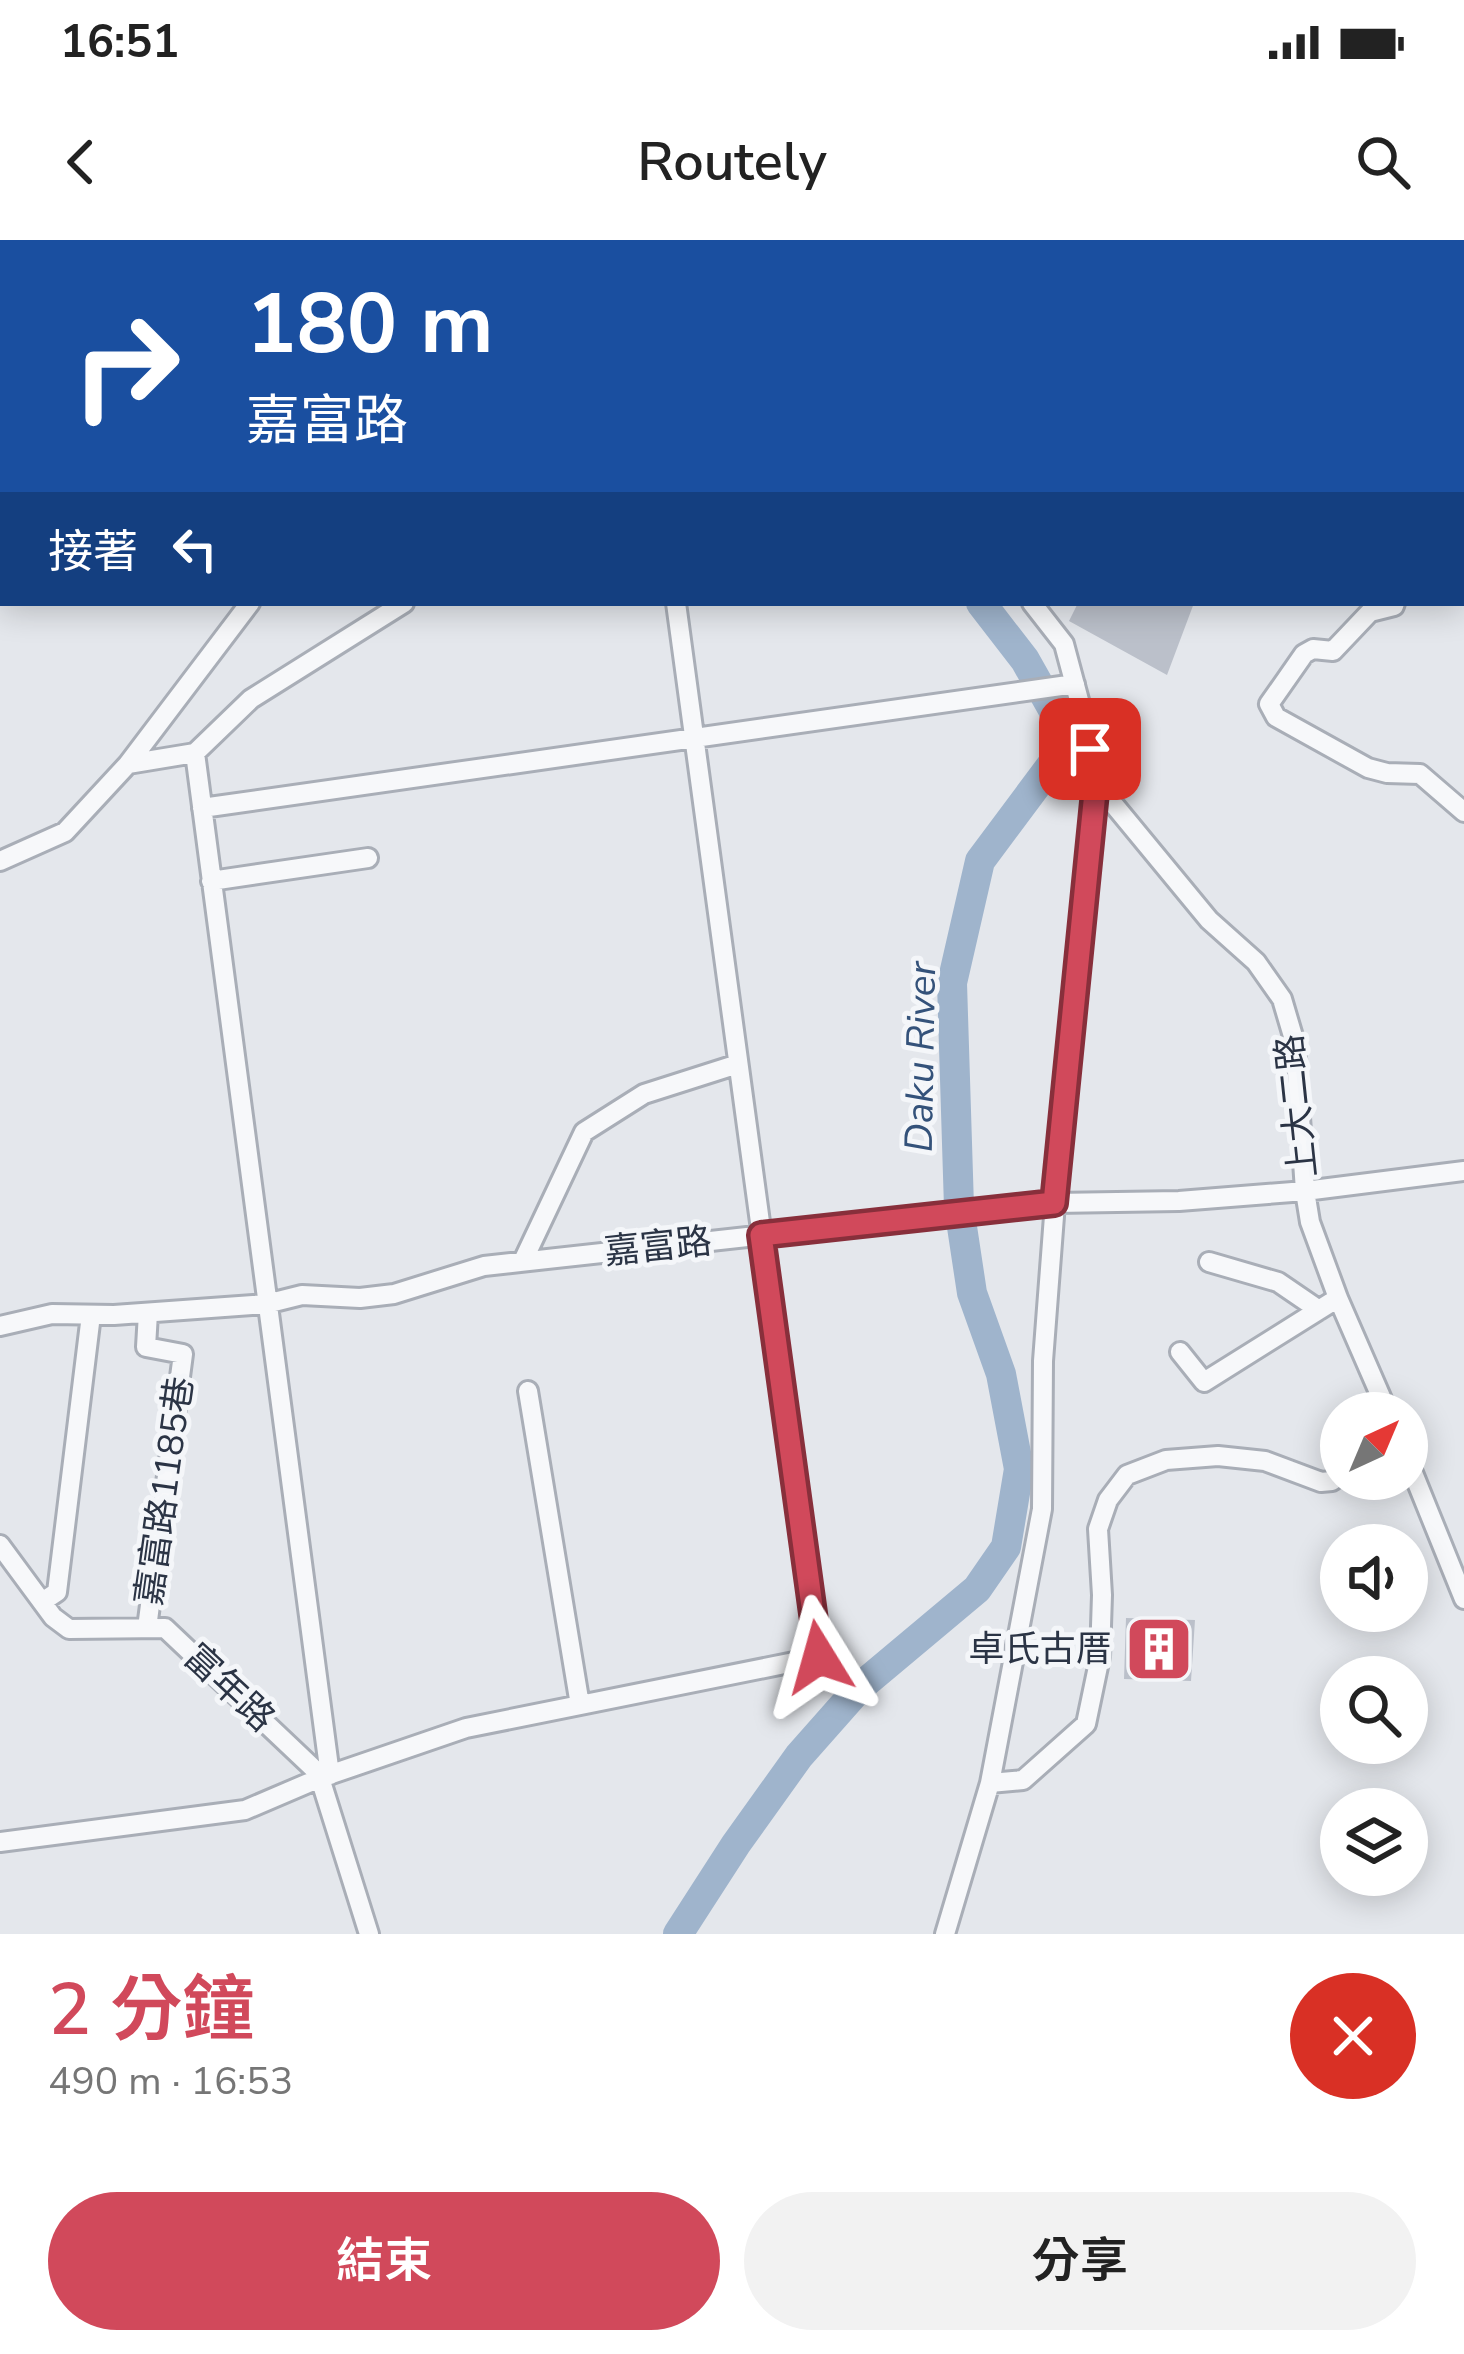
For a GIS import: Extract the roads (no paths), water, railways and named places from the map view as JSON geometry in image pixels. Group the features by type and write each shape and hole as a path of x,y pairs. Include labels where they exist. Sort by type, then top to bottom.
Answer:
{"street":[{"path":"0,862 65,832 128,764 248,606"},
{"path":"128,764 195,753 251,699 399,606"},
{"path":"0,1842 245,1810 325,1776 466,1728 819,1657 676,606"},
{"path":"949,1932 990,1783 1042,1509 1043,1361 1054,1203 1096,782 1068,685 1064,644 1034,606"},
{"path":"1394,606 1370,612 1333,651 1312,649 1304,655 1269,709 1276,718 1368,768 1420,774 1464,812"},
{"path":"202,808 1068,685"},
{"path":"195,753 325,1776"},
{"name":"上大二路","path":"1096,782 1209,920 1256,962 1282,999 1295,1043 1310,1222 1379,1392"},
{"path":"211,881 368,858"},
{"path":"523,1262 584,1132 644,1094 738,1064"},
{"name":"嘉富路","path":"0,1326 52,1314 266,1304 302,1295 360,1298 394,1294 484,1266 1054,1203 1179,1201 1464,1171"},
{"path":"1209,1262 1278,1282 1319,1310"},
{"path":"1180,1352 1204,1382 1338,1298"},
{"name":"嘉富路1185巷","path":"147,1628 183,1354 146,1347 148,1312"},
{"path":"42,1602 57,1592 91,1315"},
{"path":"528,1391 580,1705"},
{"path":"990,1783 1023,1780 1086,1724 1100,1657 1098,1529 1108,1500 1127,1475 1166,1460 1218,1456 1265,1461 1320,1482"},
{"path":"1428,1500 1455,1555 1464,1599"},
{"name":"富年路","path":"0,1545 53,1617 69,1629 165,1628 325,1776 369,1934"}],"waterway":[{"name":"Daku River","path":"678,1934 799,1756 860,1687 977,1589 1006,1547 1019,1469 1001,1374 972,1293 959,1207 952,983 980,861 1059,755 1056,715 1025,660 983,606"}],"place":[{"name":"卓氏古厝","path":"1159,1649"}]}
